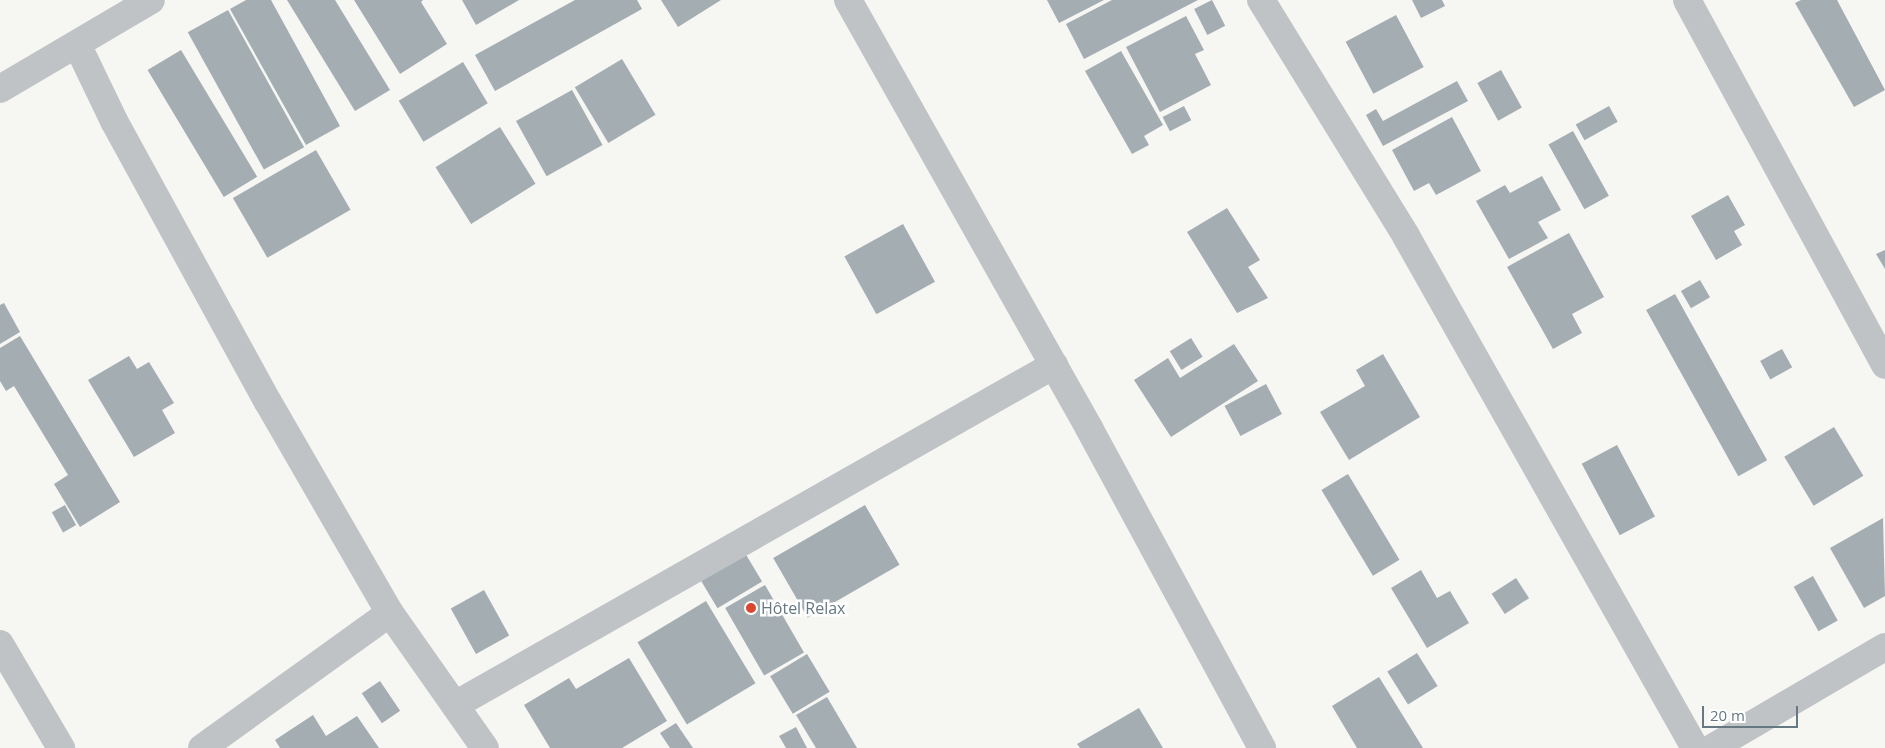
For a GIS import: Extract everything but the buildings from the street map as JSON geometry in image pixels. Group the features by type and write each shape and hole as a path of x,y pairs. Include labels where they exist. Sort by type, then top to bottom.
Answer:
{"street":[{"path":"0,89 151,0"},
{"path":"848,0 1054,365 1262,748"},
{"path":"1261,0 1406,236 1695,748"},
{"path":"1686,0 1885,365"},
{"path":"77,44 114,121 259,385 390,613 485,748"},
{"path":"455,705 1054,365"},
{"path":"202,748 390,613"},
{"path":"0,644 61,748"},
{"path":"1712,748 1885,647"}],"place":[{"name":"Hôtel Relax","path":"751,608"}]}
